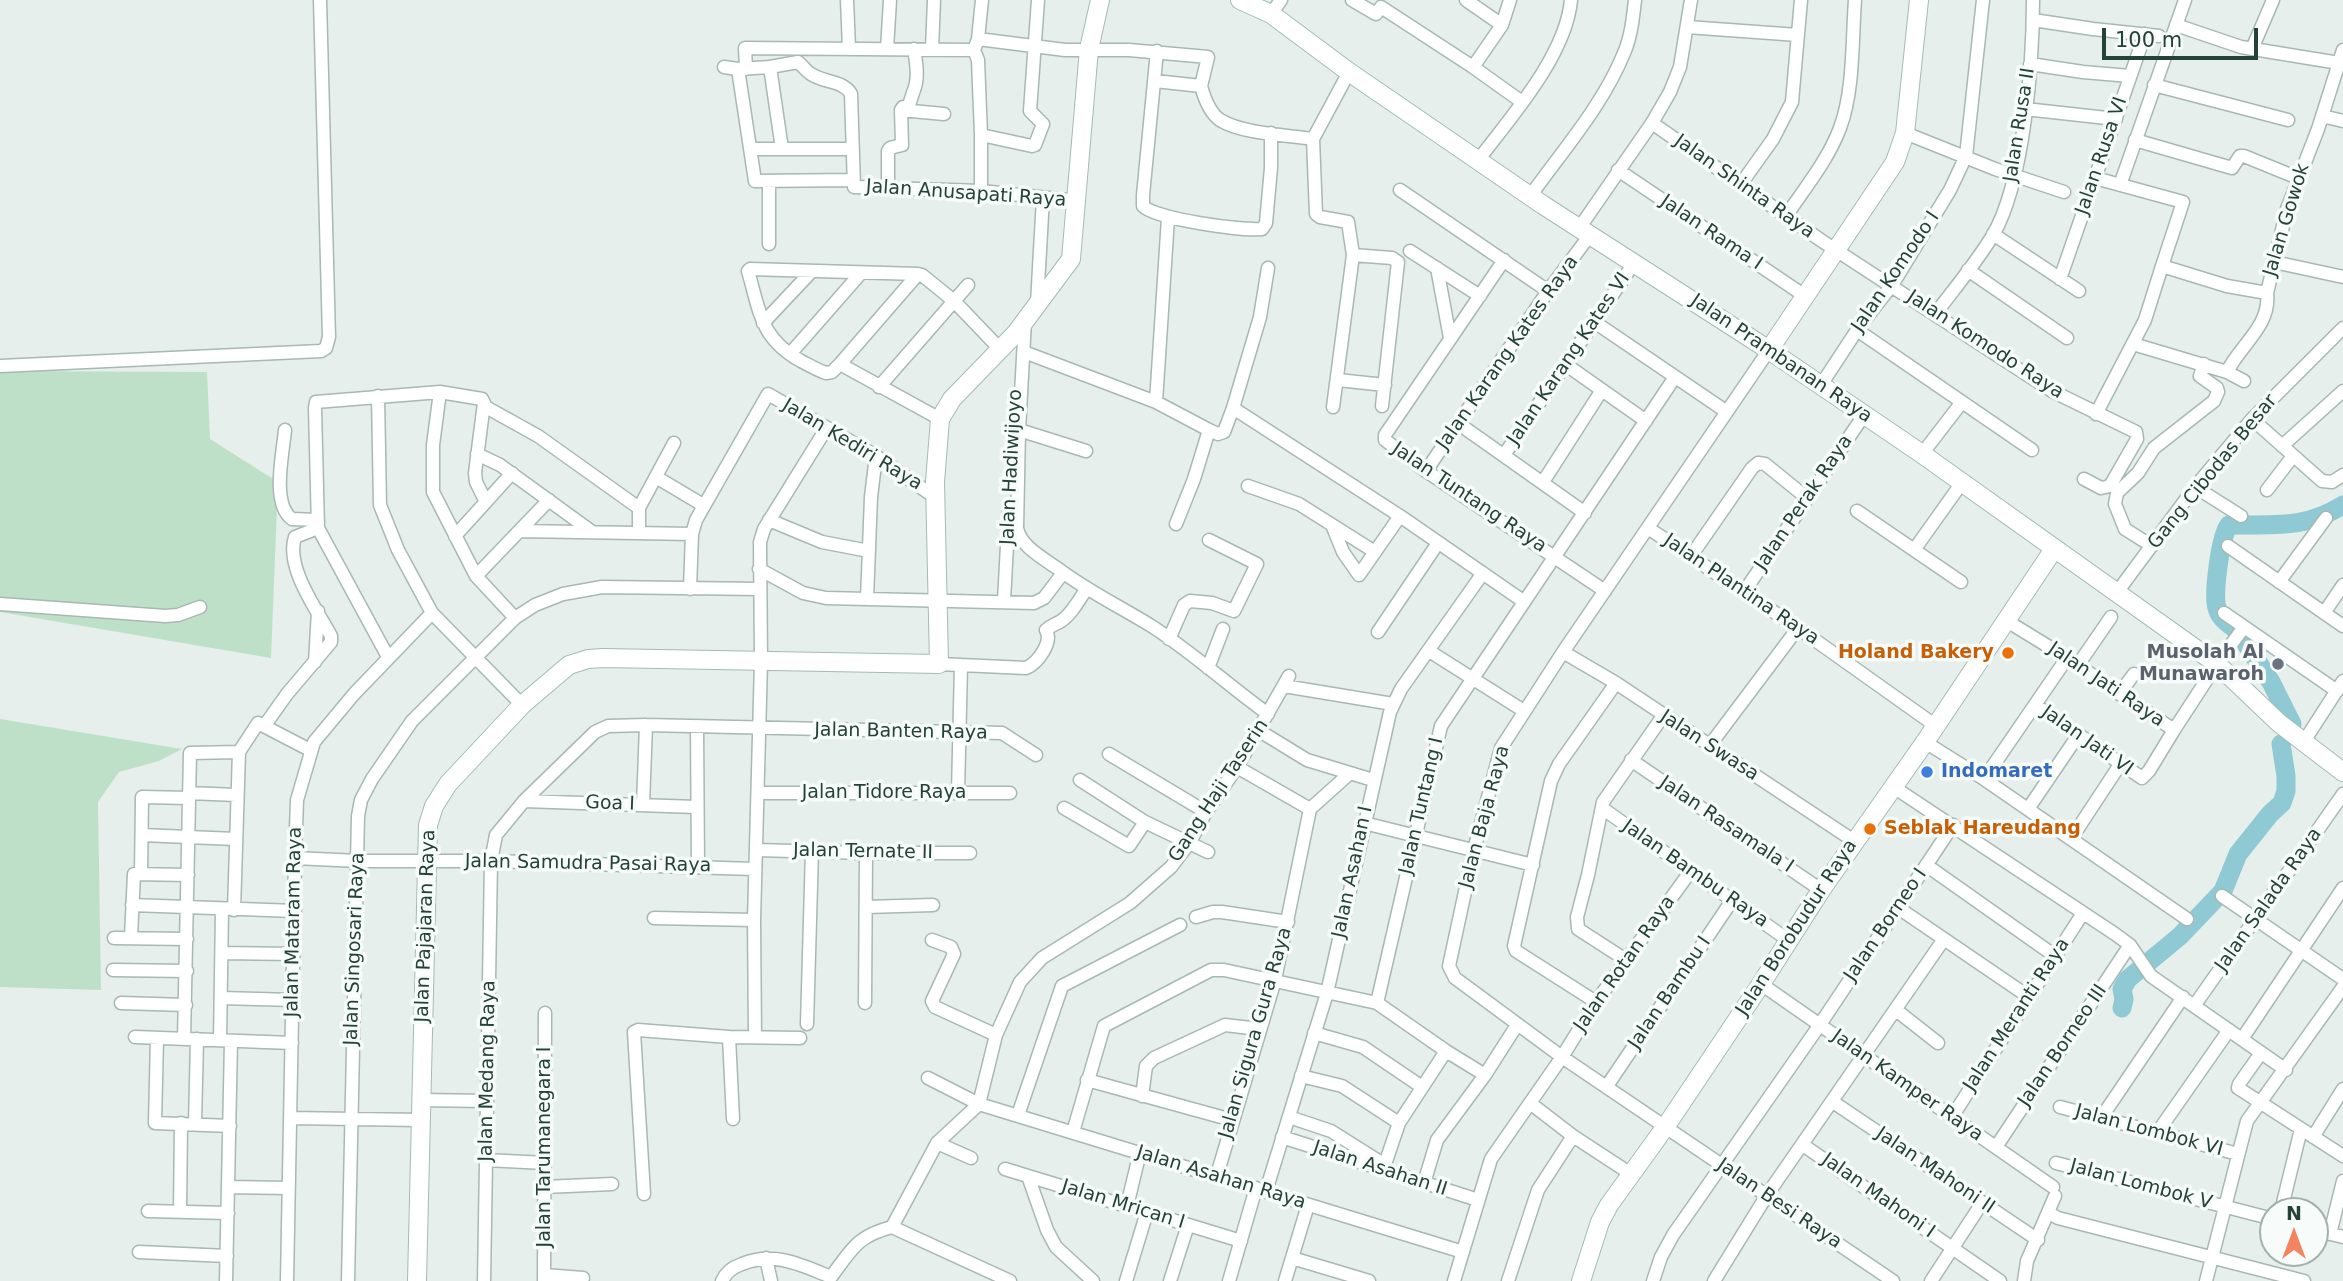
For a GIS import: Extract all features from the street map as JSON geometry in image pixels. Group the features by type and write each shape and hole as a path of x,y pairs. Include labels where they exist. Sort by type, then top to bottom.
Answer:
{"street":[{"path":"0,366 294,352 326,348 330,337 320,0"},
{"path":"847,0 849,48"},
{"path":"887,49 890,0"},
{"path":"932,49 934,0"},
{"path":"981,191 976,44 982,0"},
{"path":"981,135 1026,145 1037,143 1043,124 1030,111 1038,0"},
{"path":"933,664 934,490 940,419 952,399 1026,320 1072,259 1088,49 1100,0"},
{"name":"Jalan Prambanan Raya","path":"1240,0 1276,7 1349,72 1821,385 2118,591 2217,664 2279,723 2343,772"},
{"path":"1352,0 1376,14 1382,4 1522,102"},
{"path":"1466,0 1502,25"},
{"path":"1473,67 1502,25 1510,0"},
{"path":"1479,159 1522,102 1564,33 1571,0"},
{"path":"1531,195 1588,116 1619,63 1632,26 1635,0"},
{"name":"Jalan Karang Kates Raya","path":"1426,471 1549,290 1618,170 1670,92 1680,67 1691,0"},
{"path":"1741,184 1773,139 1792,102 1801,0"},
{"path":"1786,216 1840,130 1847,100 1855,0"},
{"path":"1769,350 1895,162 1905,133 1919,0"},
{"name":"Jalan Komodo I","path":"1821,385 1857,330 1892,285 1950,190 1966,156 1983,0"},
{"name":"Jalan Rusa II","path":"1936,313 1993,234 2007,204 2016,174 2025,109 2033,0"},
{"path":"2120,185 2185,0"},
{"path":"2252,49 2273,0"},
{"path":"2033,20 2158,36"},
{"path":"2176,25 2252,49 2339,63"},
{"path":"1687,27 1798,35"},
{"name":"Jalan Rusa VI","path":"2060,279 2145,34"},
{"path":"769,244 769,181 753,179 742,69 745,48 932,49 976,44 1207,55 1201,86 1203,95 1221,120 1251,130 1313,139"},
{"path":"901,110 909,107 914,90 914,49"},
{"name":"Jalan Gowok","path":"2162,266 2227,286 2267,293 2281,227 2322,117 2343,50"},
{"path":"1157,51 1143,206 1151,212 1168,218 1258,230 1264,228 1271,169 1271,133"},
{"path":"724,67 742,69 798,62 809,73 847,87 853,101 853,183"},
{"path":"2030,64 2130,76"},
{"path":"770,67 782,149"},
{"path":"1333,407 1353,255 1348,222 1316,214 1313,139 1349,72"},
{"path":"1155,81 1201,86"},
{"path":"2154,86 2288,120"},
{"path":"2025,109 2116,119"},
{"path":"901,110 944,114"},
{"path":"888,187 888,150 902,144 901,110"},
{"path":"2322,117 2343,121"},
{"name":"Jalan Shinta Raya","path":"1651,123 1836,250"},
{"path":"1905,133 1995,169 2064,192"},
{"path":"2135,140 2232,168 2240,156 2244,156 2298,178"},
{"path":"750,149 853,149"},
{"name":"Jalan Rama I","path":"1618,170 1805,296"},
{"path":"2095,178 2183,202 2145,320 2096,414"},
{"name":"Jalan Anusapati Raya","path":"769,181 981,191 1078,201"},
{"path":"1400,190 1549,290"},
{"path":"1043,198 1026,320 1019,430 1018,535 1063,573 1169,639 1268,714"},
{"path":"1156,402 1168,218"},
{"path":"1993,234 2079,291"},
{"name":"Jalan Komodo Raya","path":"1836,250 2052,391 2134,430 2137,439 2110,486 2101,488 2084,479"},
{"path":"1410,251 1480,296"},
{"path":"1353,255 1391,258 1398,262 1382,406"},
{"path":"1450,338 1504,260"},
{"path":"2274,262 2343,277"},
{"name":"Jalan Karang Kates VI","path":"1504,455 1634,263"},
{"path":"1024,352 1156,402 1219,434 1224,432 1233,408 1259,317 1268,268"},
{"path":"1437,268 1450,338"},
{"path":"1968,270 2067,338"},
{"path":"918,274 840,364 829,372 820,371 790,354 771,337 763,323 748,271 918,274 926,277 954,301 999,348"},
{"path":"763,323 811,272"},
{"path":"790,354 861,273"},
{"path":"879,387 968,285"},
{"path":"2227,372 2266,314 2267,293"},
{"name":"Jalan Hadiwijoyo","path":"1004,601 1017,379 1026,320"},
{"path":"1594,321 1727,412"},
{"name":"Gang Cibodas Besar","path":"2118,591 2195,487 2252,419 2343,328"},
{"path":"1857,330 2032,450"},
{"name":"Jalan Tuntang Raya","path":"1450,338 1385,438 1390,445 1426,471 1605,591"},
{"path":"2133,344 2227,372 2244,382"},
{"name":"Jalan Baja Raya","path":"1665,1126 1562,1057 1455,978 1450,971 1450,955 1474,850 1498,757 1505,740 1769,350"},
{"path":"840,364 940,419"},
{"path":"1565,364 1646,421"},
{"path":"2152,546 2124,529 2115,498 2138,473 2154,448 2214,401 2217,388 2200,376 2204,365"},
{"name":"Jalan Tuntang I","path":"1377,1003 1439,732 1523,601 1675,377"},
{"path":"1338,380 1385,385"},
{"path":"1543,482 1602,390"},
{"path":"2282,446 2343,391"},
{"path":"440,392 433,445 432,490 476,576 515,618"},
{"path":"387,657 318,524 316,402 440,392 481,398 484,400 484,406 476,480 486,502"},
{"name":"Jalan Kediri Raya","path":"703,505 768,394 934,490"},
{"path":"378,396 382,510 398,550 432,612 523,705"},
{"path":"1922,454 1962,402"},
{"path":"484,406 538,436 639,508"},
{"path":"1233,408 1400,516 1523,601"},
{"name":"Jalan Perak Raya","path":"1744,592 1864,415"},
{"path":"2252,419 2322,481 2332,482 2343,475"},
{"path":"1459,424 1584,513"},
{"path":"755,1037 754,920 761,662 760,542 769,520 826,429"},
{"path":"285,430 279,491 285,513 292,519 318,524"},
{"path":"1019,430 1086,451"},
{"path":"1176,524 1209,430"},
{"path":"639,532 639,508 674,443"},
{"path":"477,454 512,473 591,531"},
{"path":"867,600 871,496 876,456"},
{"path":"2267,490 2293,456"},
{"path":"1691,556 1758,463 1765,464 1807,498"},
{"path":"455,536 512,473"},
{"path":"656,477 703,505 692,534 690,589"},
{"path":"1914,550 1961,484"},
{"path":"1248,486 1299,504 1375,552"},
{"path":"2195,487 2241,516"},
{"path":"476,576 549,500"},
{"path":"1857,511 1961,582"},
{"path":"1332,525 1343,552 1359,575 1400,516"},
{"path":"2280,582 2326,518"},
{"path":"769,520 822,542 869,551"},
{"path":"265,725 286,694 315,662 318,611 296,570 293,547 295,537 318,524"},
{"name":"Jalan Plantina Raya","path":"1648,527 1798,628 1936,726"},
{"path":"521,531 692,534"},
{"path":"1169,639 1184,605 1190,601 1212,603 1234,611 1256,564 1209,540"},
{"path":"1378,632 1438,543"},
{"path":"2228,546 2343,626"},
{"name":"Jalan Borobudur Raya","path":"1581,1281 1604,1213 2054,549"},
{"path":"759,569 810,596 867,600 1034,603 1041,600 1063,573"},
{"name":"Jalan Asahan I","path":"1229,1281 1241,1241 1282,1138 1327,993 1384,729 1393,704 1483,573"},
{"path":"2324,612 2343,585"},
{"name":"Jalan Singosari Raya","path":"348,1281 359,806 372,779 412,721 515,618 546,600 584,590 622,587 760,589"},
{"name":"Jalan Pajajaran Raya","path":"416,1281 428,825 440,796 523,705 569,665 588,659 1032,666 1049,641 1050,636 1046,631 1048,627 1060,622 1087,588"},
{"path":"0,604 164,616 178,615 200,607"},
{"name":"Jalan Mataram Raya","path":"287,1281 297,800 310,750 323,729 387,657 432,612"},
{"path":"2224,613 2340,686 2300,740"},
{"path":"1984,779 2035,705 2112,617"},
{"name":"Jalan Jati Raya","path":"2007,621 2174,730 2244,627"},
{"path":"1710,745 1798,628"},
{"path":"1208,667 1223,629"},
{"path":"1429,651 1524,711"},
{"name":"Jalan Swasa","path":"1563,652 1616,683 1854,841"},
{"path":"958,793 961,665"},
{"path":"2119,694 2134,674"},
{"name":"Gang Haji Taserin","path":"979,1104 996,1035 1020,982 1035,964 1130,903 1171,867 1237,767 1287,681 1393,704"},
{"path":"1596,1002 1514,950 1554,772 1616,683"},
{"name":"Jalan Jati VI","path":"2035,705 2139,777 2146,777 2174,730"},
{"path":"1626,960 1577,927 1577,917 1605,798 1662,716"},
{"path":"226,1281 230,1126 220,999 222,953 235,839 239,752 258,723 310,750"},
{"path":"643,805 646,725"},
{"name":"Jalan Banten Raya","path":"646,725 1002,733 1036,755"},
{"name":"Jalan Medang Raya","path":"484,1281 491,861 496,835 523,801 598,729 608,726 646,725"},
{"path":"697,727 698,866"},
{"path":"1258,730 1296,754 1373,780"},
{"path":"2028,809 2079,734"},
{"path":"1925,742 1984,779 2187,919"},
{"path":"180,1212 188,1124 190,1039 186,1005 186,907 190,753 239,752"},
{"path":"1109,754 1206,812"},
{"name":"Jalan Rasamala I","path":"1631,760 1821,890"},
{"path":"2071,839 2121,763"},
{"path":"1237,767 1310,809 1349,774"},
{"path":"1080,780 1144,822 1208,852"},
{"path":"1892,786 2133,949 2151,976 2286,1070"},
{"name":"Jalan Tidore Raya","path":"758,793 1010,793"},
{"name":"Jalan Salada Raya","path":"2194,1006 2343,794"},
{"path":"141,874 143,797 236,795"},
{"name":"Goa I","path":"523,801 696,807"},
{"path":"1064,808 1129,846 1144,822"},
{"name":"Jalan Bambu Raya","path":"1602,808 1788,940"},
{"name":"Jalan Sigura Gura Raya","path":"1217,1175 1275,980 1310,809"},
{"path":"1364,823 1533,865"},
{"name":"Jalan Borneo I","path":"1653,1281 1664,1250 1819,1026 1953,825"},
{"path":"142,835 235,839"},
{"name":"Jalan Ternate II","path":"757,850 970,853"},
{"path":"807,1024 812,851"},
{"path":"864,1003 866,853"},
{"name":"Jalan Samudra Pasai Raya","path":"295,858 755,869"},
{"path":"1926,865 2055,956"},
{"name":"Jalan Rotan Raya","path":"1454,1281 1491,1159 1562,1057 1596,1002 1690,872"},
{"path":"131,937 134,874 188,875"},
{"path":"2242,1039 2343,888"},
{"path":"2222,896 2343,979"},
{"name":"Jalan Bambu I","path":"1607,1086 1733,899"},
{"path":"132,905 295,911"},
{"path":"866,907 933,905"},
{"path":"1897,907 2029,997"},
{"path":"1196,917 1222,912 1288,922"},
{"name":"Jalan Meranti Raya","path":"1952,1117 2083,913"},
{"path":"654,918 754,920"},
{"path":"1018,1115 1057,993 1062,986 1180,925"},
{"path":"114,938 187,939"},
{"path":"1714,1281 1767,1195 1944,939"},
{"path":"932,940 951,947 954,954 932,1001 935,1007 996,1035"},
{"name":"Jalan Borneo III","path":"1996,1147 2133,949"},
{"path":"222,953 294,954"},
{"path":"1073,1132 1104,1026 1215,969 1377,1003 1446,1051 1485,1074"},
{"path":"113,970 187,971"},
{"name":"Jalan Kamper Raya","path":"1761,984 1996,1147 2054,1191 2053,1215"},
{"path":"2206,1281 2246,1125 2343,987"},
{"path":"2101,1118 2183,997"},
{"path":"220,999 293,1000"},
{"path":"121,1003 186,1005"},
{"path":"1896,1010 1938,1043"},
{"name":"Jalan Tarumanegara I","path":"544,1278 545,1013"},
{"path":"1142,1096 1149,1061 1225,1025 1259,1030"},
{"path":"1424,1182 1437,1140 1517,1025"},
{"path":"644,1194 634,1032 638,1030 729,1037 800,1038"},
{"path":"2157,1133 2229,1030"},
{"path":"1314,1032 1363,1047 1422,1087"},
{"path":"135,1037 292,1042"},
{"path":"729,1037 733,1119"},
{"path":"157,1038 155,1123 230,1126"},
{"path":"1289,1117 1321,1126 1384,1168 1399,1123 1446,1051"},
{"path":"2261,1053 2238,1087 2343,1156"},
{"path":"1301,1076 1342,1086 1399,1123"},
{"name":"Jalan Asahan Raya","path":"928,1078 979,1104 1463,1252"},
{"path":"1087,1080 1232,1120"},
{"path":"2286,1197 2307,1133 2343,1089"},
{"path":"420,1100 487,1101"},
{"name":"Jalan Mahoni II","path":"1833,1102 2038,1240"},
{"path":"1530,1103 1573,1136 1631,1174"},
{"path":"892,1227 937,1143 979,1104"},
{"name":"Jalan Lombok VI","path":"2060,1107 2238,1154"},
{"path":"290,1118 420,1120"},
{"name":"Jalan Besi Raya","path":"1665,1126 1894,1281"},
{"path":"1511,1280 1538,1190 1573,1136"},
{"name":"Jalan Asahan II","path":"1282,1138 1384,1168 1478,1200"},
{"path":"1336,1155 1343,1139"},
{"path":"937,1143 971,1158"},
{"name":"Jalan Mahoni I","path":"1803,1145 2000,1281"},
{"path":"1127,1206 1140,1152"},
{"path":"486,1160 545,1163"},
{"name":"Jalan Lombok V","path":"2056,1163 2259,1215"},
{"name":"Jalan Mrican I","path":"1006,1169 1241,1241"},
{"path":"1028,1176 1047,1230 1056,1247 1093,1281"},
{"path":"2337,1236 2343,1181"},
{"path":"544,1186 612,1184"},
{"path":"229,1187 288,1188"},
{"path":"1931,1281 1982,1203"},
{"path":"1284,1281 1308,1205"},
{"path":"148,1211 228,1213"},
{"path":"1126,1281 1147,1212"},
{"path":"2024,1281 2027,1261 2053,1215 2304,1281"},
{"path":"1171,1281 1188,1225"},
{"path":"722,1281 732,1268 766,1258 789,1260 835,1279 860,1240 874,1231 892,1227 1010,1281"},
{"path":"139,1252 227,1256"},
{"path":"766,1258 771,1281"},
{"path":"1292,1258 1338,1276 1369,1281"},
{"path":"544,1278 583,1278"}],"green space":[{"path":"0,371 207,372 210,439 278,482 271,658 0,612"},
{"path":"0,719 182,749 159,761 119,772 98,802 101,990 0,987"}],"waterway":[{"path":"2235,629 2220,615 2216,601 2220,553 2229,525 2301,522 2343,505"},
{"path":"2240,635 2271,682 2292,724"},
{"path":"2122,1008 2122,989 2128,979 2180,936 2223,891 2238,854 2282,803 2286,791 2286,776 2281,744"}],"place":[{"name":"Holand Bakery","path":"2008,653"},
{"name":"Musolah Al Munawaroh","path":"2278,664"},
{"name":"Indomaret","path":"1927,772"},
{"name":"Seblak Hareudang","path":"1870,829"}]}
